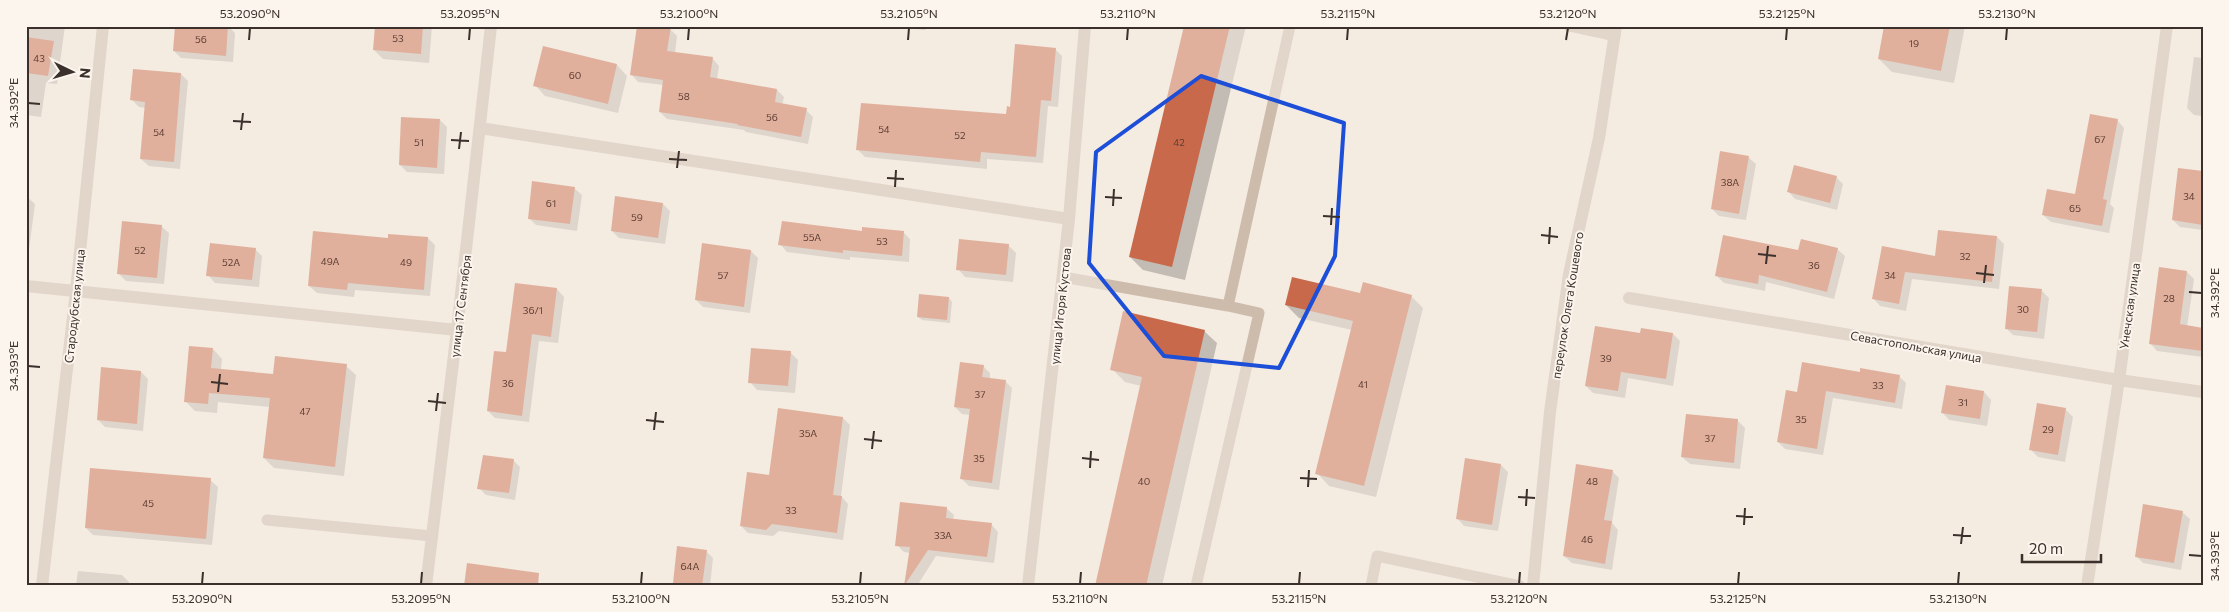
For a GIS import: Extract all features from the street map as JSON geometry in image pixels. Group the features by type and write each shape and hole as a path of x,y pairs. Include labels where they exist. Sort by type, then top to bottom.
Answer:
{"street":[{"name":"Стародубская улица","path":"42,586 76,291 103,26"},
{"name":"улица 17 Сентября","path":"426,586 458,330 491,26"},
{"name":"улица Игоря Кустова","path":"1028,586 1063,277 1085,26"},
{"name":"Унечская улица","path":"2087,586 2119,380 2167,26"},
{"name":"переулок Олега Кошевого","path":"1533,586 1550,412 1569,274 1599,138 1616,31"},
{"path":"480,128 1069,218"},
{"path":"26,286 458,330"},
{"name":"Севастопольская улица","path":"1629,298 2119,380 2203,392"}],"lane":[{"path":"1228,306 1290,26"},
{"path":"1569,26 1616,31"},
{"path":"1063,277 1259,313 1196,586"},
{"path":"267,520 432,536"},
{"path":"1371,586 1377,556 1520,586"}],"highlighted area":[{"path":"1201,76 1344,123 1335,256 1279,368 1164,356 1089,263 1096,152"}],"building":[{"path":"175,26 228,26 226,56 173,51"},
{"path":"375,26 423,26 421,54 373,50"},
{"path":"637,26 671,26 667,51 713,57 710,77 777,89 775,102 807,108 801,137 738,124 659,112 663,80 630,75"},
{"path":"1184,26 1230,26 1172,267 1129,257"},
{"path":"1884,26 1950,26 1941,71 1878,59"},
{"path":"26,37 54,41 48,76 26,73"},
{"path":"1015,44 1056,48 1051,101 1041,100 1036,157 981,152 980,162 856,150 861,103 1006,114 1007,106 1010,107"},
{"path":"543,46 617,64 608,104 533,86"},
{"path":"133,69 181,73 174,162 140,159 145,102 130,100"},
{"path":"2090,114 2118,119 2103,199 2107,200 2102,226 2042,215 2047,189 2075,194"},
{"path":"401,117 440,119 437,168 399,165"},
{"path":"1720,151 1749,156 1739,214 1711,209"},
{"path":"1794,165 1837,176 1830,203 1787,192"},
{"path":"2178,168 2203,171 2203,225 2172,220"},
{"path":"532,181 575,187 570,224 528,219"},
{"path":"615,196 663,203 658,238 611,231"},
{"path":"122,221 162,225 157,278 117,274"},
{"path":"782,221 862,231 862,227 904,231 902,256 843,250 843,253 778,245"},
{"path":"1938,230 1997,236 1992,282 1905,272 1899,304 1872,299 1882,246 1935,256"},
{"path":"313,231 388,238 388,234 428,237 424,290 348,283 347,290 308,286"},
{"path":"1723,235 1798,250 1801,239 1838,248 1827,292 1759,275 1758,284 1715,276"},
{"path":"959,239 1009,244 1006,275 956,270"},
{"path":"210,243 256,248 252,280 206,276"},
{"path":"702,243 751,250 744,307 695,300"},
{"path":"2159,267 2187,271 2180,324 2203,328 2203,351 2149,344"},
{"path":"1292,277 1360,293 1363,282 1412,295 1364,486 1315,474 1353,321 1285,305"},
{"path":"515,283 557,288 551,337 532,334 522,416 487,411 494,351 506,352"},
{"path":"2009,286 2042,289 2037,332 2005,329"},
{"path":"919,294 949,297 947,320 917,317"},
{"path":"1123,311 1205,330 1146,586 1095,586 1142,377 1110,370"},
{"path":"1595,326 1640,333 1641,328 1673,333 1666,379 1621,372 1618,391 1585,386"},
{"path":"189,346 213,348 211,368 273,374 275,356 347,364 335,467 263,458 270,398 209,393 208,404 184,402"},
{"path":"751,348 791,351 788,386 748,383"},
{"path":"960,362 984,365 982,377 1006,380 992,483 960,479 970,409 954,407"},
{"path":"1802,362 1860,372 1860,368 1900,375 1895,403 1826,391 1817,449 1777,442 1786,390 1797,392"},
{"path":"101,367 141,371 137,424 97,420"},
{"path":"1946,385 1984,391 1980,419 1941,413"},
{"path":"2037,403 2066,408 2058,455 2029,450"},
{"path":"778,408 843,417 833,495 842,496 837,533 772,524 766,530 740,526 747,472 769,475"},
{"path":"1686,414 1738,419 1734,463 1681,457"},
{"path":"483,455 514,459 509,493 477,489"},
{"path":"1465,458 1501,464 1492,525 1456,519"},
{"path":"1576,464 1613,470 1604,520 1612,521 1605,564 1563,556"},
{"path":"90,468 211,478 206,539 85,528"},
{"path":"900,502 947,507 946,518 992,523 987,557 928,550 904,586 910,547 895,546"},
{"path":"2143,504 2183,511 2174,563 2135,557"},
{"path":"677,546 707,550 702,586 673,583"},
{"path":"467,563 539,573 538,586 464,586"}]}
